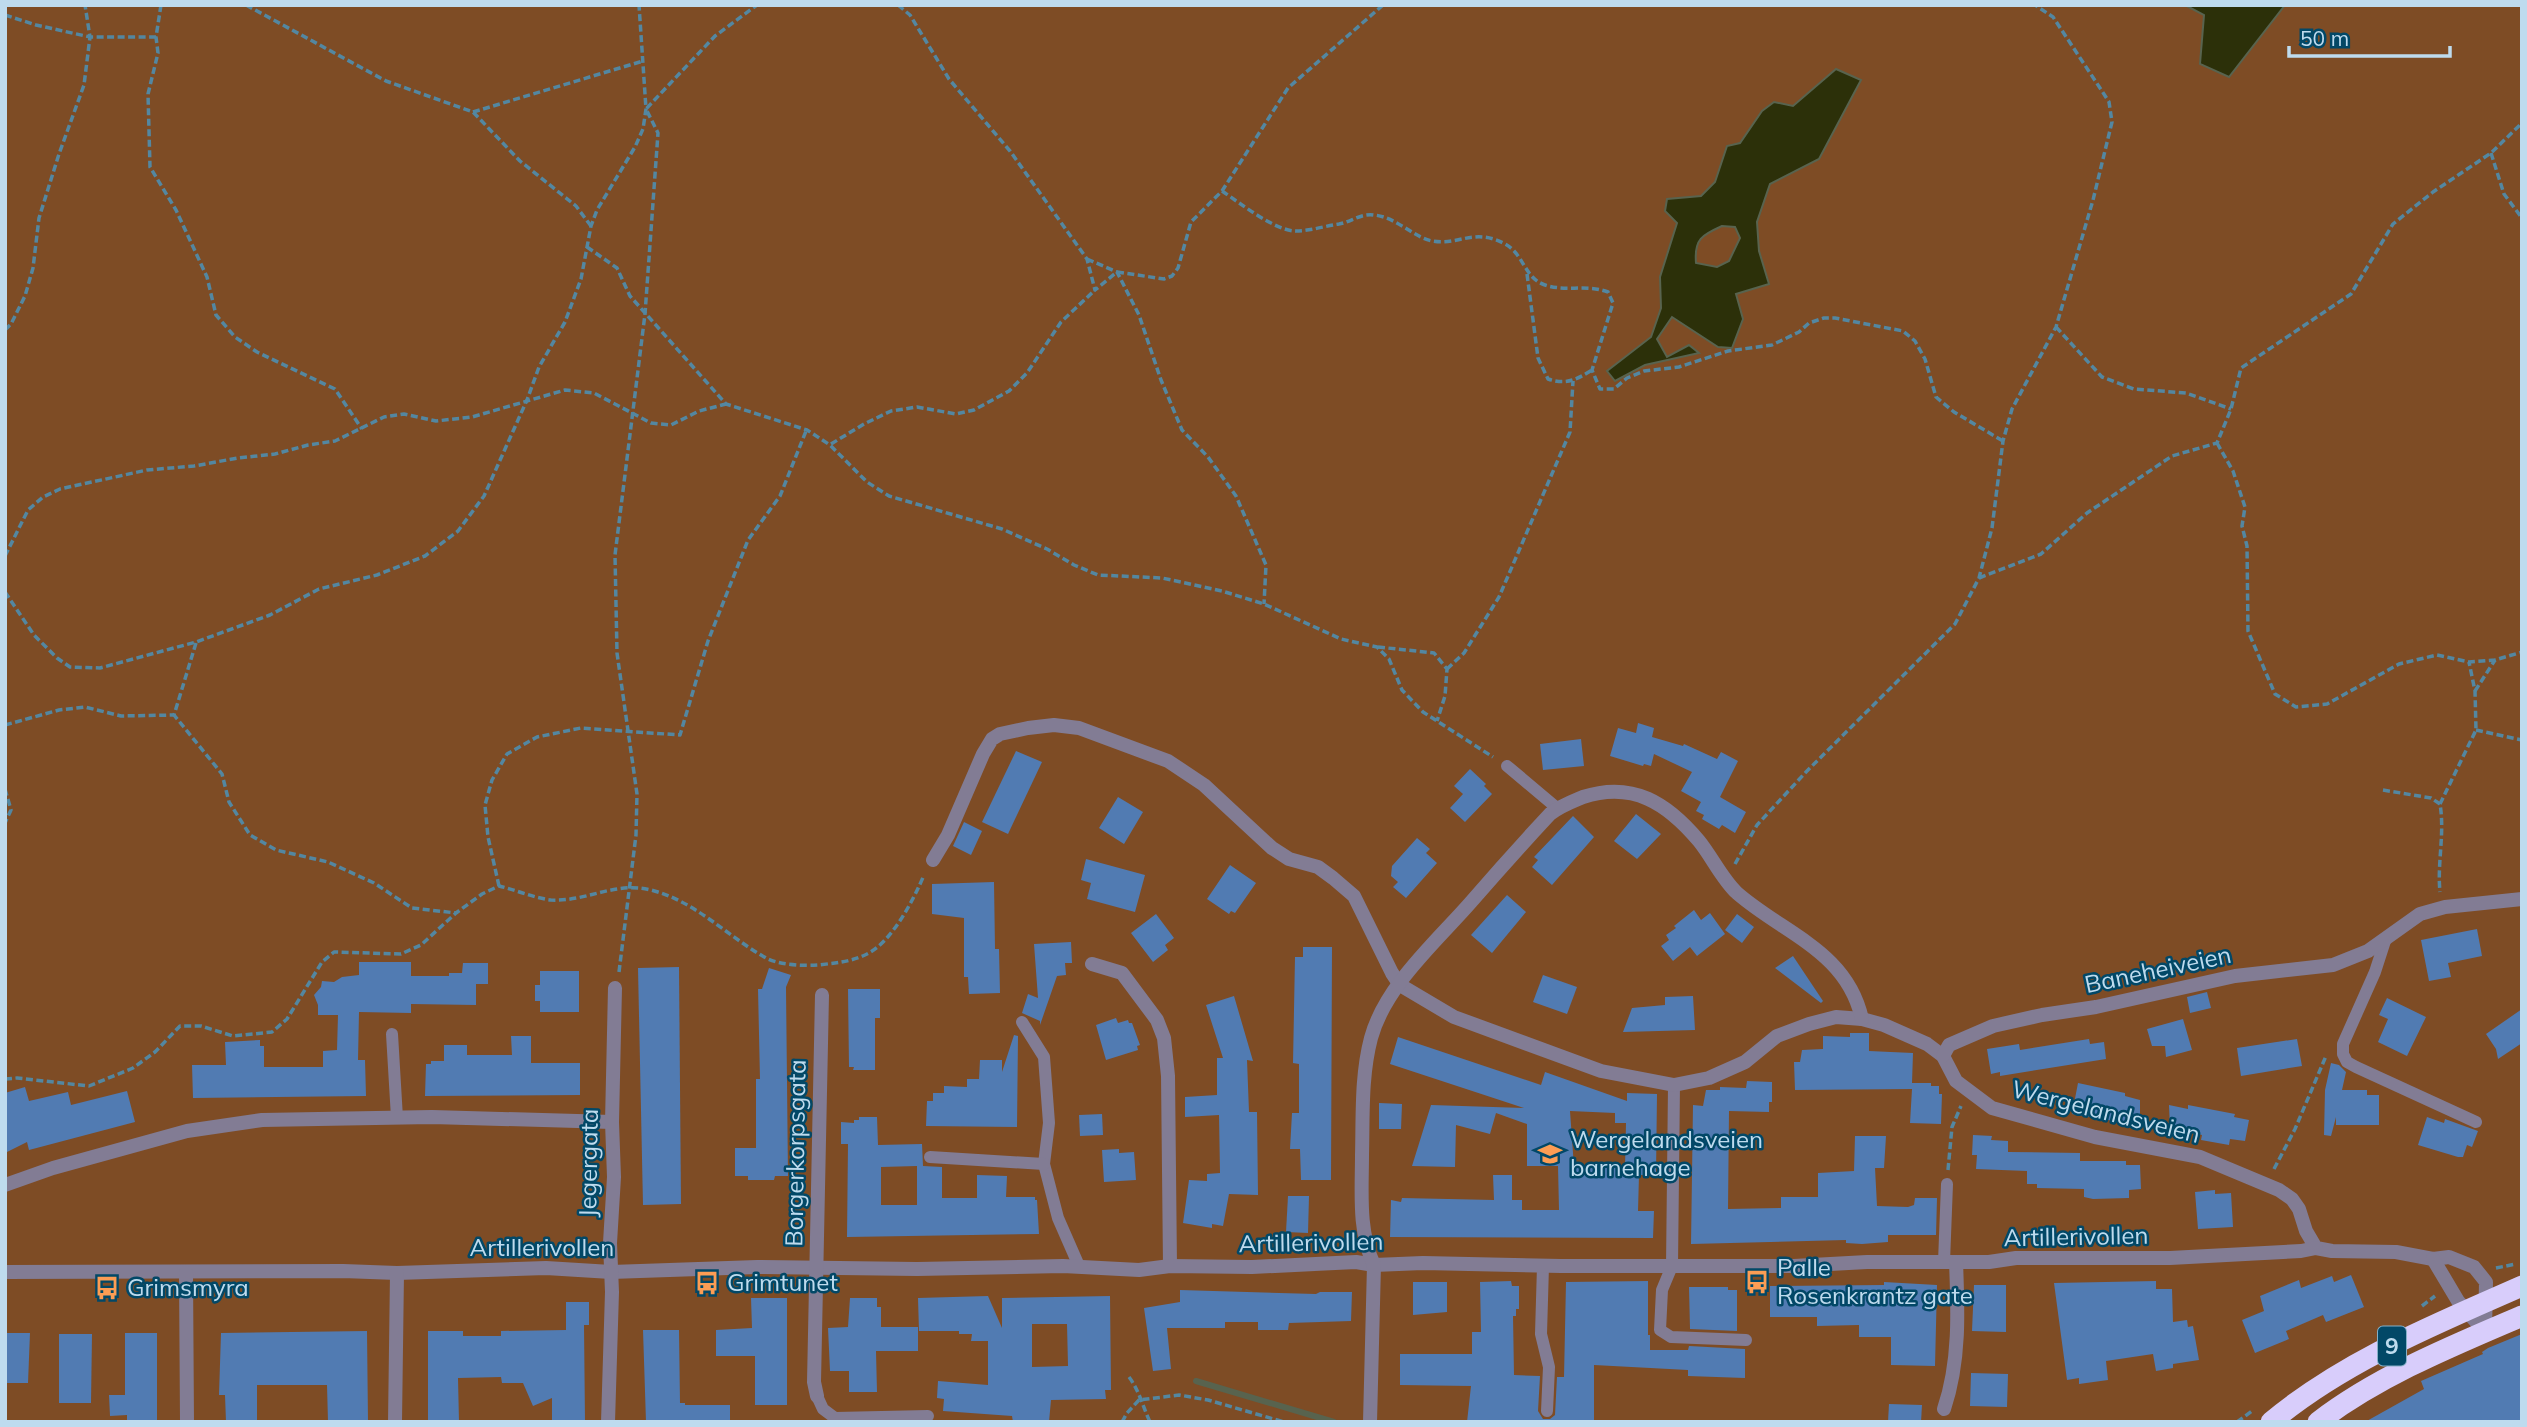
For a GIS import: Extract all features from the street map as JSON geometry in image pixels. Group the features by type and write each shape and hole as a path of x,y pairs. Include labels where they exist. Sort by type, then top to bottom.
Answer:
{"highway":[{"name":"9","path":"2271,1422 2340,1374 2409,1337 2522,1286"},
{"name":"9","path":"2318,1422 2347,1401 2406,1369 2522,1316"}],"street":[{"name":"Wergelandsveien","path":"933,860 948,835 992,739 1000,734 1028,727 1054,725 1079,728 1168,761 1204,785 1272,848 1289,859 1318,867 1334,878 1354,896 1387,963 1401,985 1454,1017 1601,1072 1674,1084 1709,1078 1745,1062 1777,1036 1809,1024 1836,1017 1862,1019 1927,1044 1943,1056 1956,1081 1992,1108 2095,1137 2200,1157 2263,1182 2292,1199 2316,1248"},
{"path":"1370,1419 1374,1265 1366,1248 1363,1226 1363,1109 1365,1071 1372,1036 1383,1010 1413,965 1518,847 1557,808 1602,791 1628,792 1650,799 1684,824 1735,891 1758,910 1814,946 1843,974 1858,1001 1862,1019"},
{"name":"Baneheiveien","path":"1943,1056 1949,1045 1993,1026 2029,1017 2096,1007 2235,976 2333,965 2368,951 2420,914 2445,907 2522,899"},
{"path":"1092,964 1122,973 1157,1020 1164,1038 1168,1076 1170,1266"},
{"name":"Jegergata","path":"608,1422 615,988"},
{"name":"Borgerkorpsgata","path":"817,1396 814,1382 818,1294 816,1269 822,995"},
{"path":"5,1185 53,1168 148,1141 226,1124 262,1120 397,1118 612,1122"},
{"path":"2316,1248 2332,1251 2396,1252 2433,1259 2449,1257 2474,1267 2486,1282 2485,1332"},
{"name":"Artillerivollen","path":"5,1272 397,1273 546,1268 611,1272 757,1267 816,1269 1079,1266 1139,1270 1170,1266 1252,1267 1356,1262 1374,1265 1423,1263 1794,1266 1989,1262 2016,1258 2170,1258 2316,1248"},
{"path":"2433,1259 2466,1311 2485,1332"},
{"path":"1944,1409 1952,1387 1956,1359 1950,1262"},
{"path":"186,1273 187,1422"},
{"path":"396,1422 397,1273"}],"lane":[{"path":"1507,766 1557,808"},
{"path":"2386,938 2375,972 2345,1035 2343,1054 2347,1062 2476,1122"},
{"path":"1022,1022 1044,1057 1049,1123 1044,1164 1058,1218 1079,1266"},
{"path":"392,1034 397,1118"},
{"path":"1674,1084 1672,1266 1662,1290 1660,1330 1671,1337 1746,1340"},
{"path":"930,1157 1044,1164"},
{"path":"1947,1184 1950,1262"},
{"path":"1543,1266 1541,1334 1549,1367 1547,1411"},
{"path":"817,1396 823,1409 836,1420 928,1416"}],"path":[{"path":"5,330 11,324 24,296 33,268 39,218 84,85 90,37 85,5"},
{"path":"161,5 156,37 158,53 148,94 150,167 176,210 207,277 216,315 235,337 257,352 335,389 362,429"},
{"path":"246,5 386,81 473,112 520,161 576,206 591,226"},
{"path":"5,592 34,635 70,667 100,668 196,642 270,615 320,589 377,575 425,556 458,531 484,496 539,367 565,323 581,279 597,209 643,130 646,109 639,5"},
{"path":"646,109 715,36 757,5"},
{"path":"898,5 910,15 949,79 1010,151 1087,259 1095,290"},
{"path":"1087,259 1117,272 1164,279 1172,276 1178,268 1191,222 1222,191 1288,88 1383,5"},
{"path":"1724,877 1757,825 1806,772 1955,624 1979,578 1992,528 2003,441 2012,409 2056,327 2094,200 2112,122 2109,102 2081,59 2053,17 2035,5"},
{"path":"5,15 90,37 156,37"},
{"path":"473,112 643,61"},
{"path":"615,988 622,957 636,835 637,794 617,653 615,555 645,314 658,133 646,109"},
{"path":"2217,443 2231,409 2241,368 2351,294 2393,224 2433,192 2491,153 2522,123"},
{"path":"2491,153 2504,194 2522,218"},
{"path":"1222,191 1279,227 1295,232 1345,223 1364,214 1377,215 1433,241 1473,235 1507,244 1521,259 1526,271 1538,358 1548,379 1560,383 1573,381 1592,370"},
{"path":"587,247 617,268 630,296 726,404 807,430 830,445 867,482 889,496 1002,529 1098,575 1162,578 1264,604 1341,639 1377,647 1434,653 1447,669"},
{"path":"1526,271 1534,280 1546,285 1564,289 1596,288 1608,292 1613,303 1592,370 1600,389 1614,389 1628,378 1644,371 1679,367 1728,351 1772,345 1824,318 1860,322 1903,331 1915,341 1925,359 1936,397 1954,412 2003,441"},
{"path":"830,445 891,411 917,407 956,414 974,410 1009,391 1027,373 1061,322 1117,272"},
{"path":"1117,272 1139,315 1161,380 1182,430 1208,457 1236,496 1266,565 1264,604"},
{"path":"2056,327 2102,377 2134,389 2186,393 2231,409"},
{"path":"1437,722 1445,696 1447,669 1464,653 1499,597 1570,432 1573,381"},
{"path":"5,556 28,510 43,497 60,489 147,470 194,467 335,441 384,417 404,414 436,421 472,417 565,390 594,393 651,423 671,425 699,411 726,404"},
{"path":"499,886 488,837 485,805 492,780 507,754 537,737 581,728 680,735 708,641 748,540 780,496 807,430"},
{"path":"1979,578 2041,554 2087,513 2172,456 2217,443"},
{"path":"2217,443 2233,471 2245,507 2242,526 2247,546 2248,631 2275,694 2296,707 2327,704 2399,664 2437,656 2469,662 2495,660 2522,652"},
{"path":"174,715 196,642"},
{"path":"1377,647 1389,659 1402,690 1423,712 1507,766"},
{"path":"2475,691 2495,660"},
{"path":"2445,907 2441,901 2439,879 2443,821 2440,804 2476,730 2475,691 2469,662"},
{"path":"5,725 58,710 85,707 121,716 174,715"},
{"path":"174,715 222,774 229,802 250,835 276,850 328,862 374,883 412,908 456,913"},
{"path":"2476,730 2522,740"},
{"path":"5,789 11,810 5,823"},
{"path":"2383,790 2431,798 2440,804"},
{"path":"5,1079 89,1086 133,1068 155,1052 180,1026 201,1026 233,1036 272,1032 287,1019 322,961 334,952 401,954 421,945 456,913 482,894 499,886 550,900 629,886 654,890 690,906 769,960 807,966 847,962 869,954 894,929 918,892 933,860"},
{"path":"2263,1182 2278,1164 2334,1039 2345,1035"},
{"path":"1947,1184 1952,1127 1959,1109 1970,1093"},
{"path":"2497,1268 2522,1263"},
{"path":"1129,1377 1137,1387 1139,1400 1150,1422"},
{"path":"1122,1422 1139,1400 1179,1395 1208,1400 1284,1422"}],"shaded area":[{"path":"5,5 2522,5 2522,1422 5,1422"},
{"path":"2185,5 2285,5 2229,77 2200,64 2204,15"},
{"path":"1836,69 1861,80 1819,159 1770,184 1757,222 1759,251 1769,284 1736,294 1743,319 1732,348 1718,347 1672,317 1657,339 1667,357 1689,345 1699,353 1645,365 1615,381 1607,371 1651,337 1661,308 1660,277 1677,223 1665,211 1667,199 1701,196 1715,182 1727,146 1740,143 1762,111 1774,102 1793,106","holes":["1722,226 1735,227 1740,238 1729,261 1717,267 1696,263 1696,248 1704,235"]}],"building":[{"path":"1638,723 1654,728 1652,737 1683,746 1684,744 1717,759 1721,752 1738,761 1720,797 1746,812 1735,833 1722,825 1719,829 1702,819 1704,815 1696,811 1701,802 1681,791 1692,772 1654,754 1651,766 1610,756 1618,728 1636,733"},
{"path":"1581,739 1584,766 1543,770 1540,744"},
{"path":"1016,751 1042,762 1008,834 982,822"},
{"path":"1470,769 1486,784 1484,786 1492,794 1465,822 1450,808 1463,794 1454,786"},
{"path":"1118,797 1143,812 1124,844 1099,828"},
{"path":"1636,814 1661,834 1637,859 1614,841"},
{"path":"1573,816 1594,837 1552,885 1532,867 1538,860 1534,857"},
{"path":"964,822 982,831 971,855 953,846"},
{"path":"1417,838 1430,849 1426,853 1437,863 1406,898 1393,887 1398,882 1391,876 1392,866"},
{"path":"1086,859 1145,875 1135,912 1087,899 1091,883 1081,880"},
{"path":"1230,865 1256,883 1235,913 1231,911 1229,914 1207,899"},
{"path":"994,882 995,949 999,949 1000,993 969,994 968,977 964,977 964,918 932,914 932,884"},
{"path":"1507,895 1526,912 1492,953 1471,935"},
{"path":"1694,910 1701,920 1710,913 1725,934 1697,956 1690,947 1673,961 1661,946 1669,940 1666,935 1676,928 1674,926"},
{"path":"1156,914 1174,938 1165,945 1168,950 1153,962 1131,933"},
{"path":"1737,914 1754,927 1742,943 1725,930"},
{"path":"2477,929 2482,956 2448,963 2451,977 2429,981 2421,940"},
{"path":"1071,942 1072,963 1065,963 1066,975 1057,976 1040,1025 1040,1021 1022,1013 1028,994 1038,998 1034,944"},
{"path":"1303,947 1332,947 1331,1180 1301,1180 1300,1149 1290,1149 1292,1113 1299,1113 1299,1064 1293,1063 1295,957 1303,957"},
{"path":"1793,956 1823,1001 1821,1003 1775,968"},
{"path":"359,962 411,962 411,976 449,976 449,973 462,973 463,963 488,963 488,984 476,984 476,1005 411,1004 411,1013 359,1012 358,1060 365,1060 366,1096 193,1098 192,1065 226,1065 225,1042 260,1040 260,1046 264,1046 264,1067 323,1067 323,1051 337,1050 338,1015 318,1015 314,995 321,987 322,981 334,982 342,977 359,975"},
{"path":"679,967 681,1204 643,1205 638,968"},
{"path":"769,968 791,975 786,987 788,1176 775,1176 774,1180 748,1180 748,1176 735,1176 735,1148 756,1148 756,1079 760,1079 758,989 762,989"},
{"path":"540,971 579,971 579,1012 540,1012 540,1001 535,1001 535,985 540,985"},
{"path":"1543,975 1577,987 1567,1014 1533,1002"},
{"path":"848,989 880,989 880,1018 875,1018 875,1070 853,1070 854,1067 849,1067"},
{"path":"2207,992 2211,1008 2190,1013 2187,997"},
{"path":"1234,996 1253,1061 1247,1060 1249,1112 1257,1112 1258,1195 1229,1194 1223,1226 1212,1224 1212,1228 1183,1223 1189,1180 1207,1181 1207,1174 1220,1173 1219,1115 1185,1117 1185,1097 1217,1095 1217,1058 1223,1058 1206,1005"},
{"path":"1693,996 1695,1030 1623,1032 1632,1008 1665,1005 1665,997"},
{"path":"2387,998 2426,1017 2407,1056 2378,1042 2388,1019 2379,1015"},
{"path":"2522,1009 2522,1043 2498,1059 2496,1049 2486,1034"},
{"path":"1116,1018 1118,1023 1128,1020 1132,1023 1140,1045 1137,1046 1138,1050 1106,1060 1096,1025"},
{"path":"2183,1019 2192,1050 2166,1057 2165,1046 2152,1046 2147,1029"},
{"path":"1850,1033 1869,1033 1869,1051 1913,1053 1912,1083 1939,1086 1939,1094 1942,1094 1941,1124 1910,1123 1912,1089 1795,1090 1794,1062 1800,1062 1802,1050 1823,1049 1823,1036 1850,1037"},
{"path":"1014,1035 1018,1036 1017,1127 926,1126 927,1101 933,1101 933,1093 944,1093 944,1086 967,1087 967,1079 979,1079 980,1060 1002,1060 1002,1072"},
{"path":"511,1036 531,1036 531,1063 580,1063 580,1095 425,1096 426,1064 431,1064 431,1061 444,1061 444,1045 467,1045 467,1055 512,1055"},
{"path":"1398,1037 1541,1085 1545,1072 1627,1101 1627,1093 1657,1094 1656,1175 1639,1175 1638,1211 1654,1211 1653,1238 1390,1237 1391,1200 1494,1200 1493,1175 1512,1175 1512,1200 1522,1200 1522,1210 1559,1210 1558,1166 1527,1166 1527,1124 1496,1113 1490,1134 1456,1125 1455,1167 1412,1166 1431,1105 1524,1108 1390,1064","holes":["1570,1111 1615,1113 1615,1123 1626,1123 1625,1168 1574,1167"]},
{"path":"2089,1039 2090,1044 2104,1042 2106,1059 2000,1076 2000,1072 1991,1074 1987,1049 2019,1044 2020,1050"},
{"path":"2297,1039 2302,1066 2241,1076 2237,1048"},
{"path":"2331,1063 2339,1065 2346,1072 2342,1090 2367,1090 2367,1095 2379,1095 2379,1125 2336,1125 2336,1117 2331,1136 2324,1135 2325,1090"},
{"path":"1747,1081 1772,1082 1772,1102 1769,1102 1769,1112 1729,1111 1728,1209 1781,1208 1781,1197 1818,1197 1818,1173 1854,1171 1855,1136 1886,1136 1884,1168 1875,1168 1877,1206 1908,1207 1914,1205 1915,1198 1937,1198 1936,1235 1888,1235 1888,1242 1862,1244 1846,1243 1846,1240 1691,1244 1693,1105 1703,1106 1706,1090 1720,1090 1720,1087 1746,1088"},
{"path":"2078,1083 2125,1093 2125,1096 2140,1100 2140,1123 2072,1114"},
{"path":"25,1087 29,1101 68,1092 71,1105 127,1091 135,1122 29,1150 27,1142 5,1153 5,1093"},
{"path":"1379,1103 1402,1104 1401,1129 1379,1129"},
{"path":"2169,1105 2188,1109 2188,1105 2235,1114 2234,1117 2249,1120 2245,1141 2230,1139 2229,1145 2201,1140 2202,1135 2170,1128"},
{"path":"1102,1114 1103,1135 1080,1136 1079,1115"},
{"path":"859,1117 877,1117 878,1145 922,1144 923,1166 942,1167 942,1198 977,1198 977,1175 1007,1176 1006,1197 1035,1197 1037,1200 1039,1234 847,1237 848,1144 841,1144 841,1122 854,1123 854,1120 859,1120","holes":["917,1166 917,1205 881,1205 881,1167"]},
{"path":"2427,1117 2444,1123 2445,1119 2478,1131 2472,1147 2467,1145 2463,1157 2458,1157 2418,1145"},
{"path":"1973,1135 1992,1136 1991,1140 2008,1141 2008,1152 2080,1153 2080,1161 2126,1161 2126,1165 2140,1165 2141,1189 2129,1190 2129,1198 2093,1199 2084,1197 2084,1189 2037,1188 2037,1184 2027,1184 2027,1171 1976,1169 1977,1155 1972,1155"},
{"path":"1119,1149 1119,1153 1134,1152 1136,1180 1104,1182 1102,1150"},
{"path":"2215,1190 2215,1194 2231,1193 2233,1227 2198,1229 2195,1192"},
{"path":"1288,1196 1309,1196 1308,1233 1286,1232"},
{"path":"2351,1275 2364,1307 2326,1322 2323,1315 2286,1331 2289,1339 2255,1353 2242,1320 2264,1311 2260,1296 2299,1280 2301,1288 2332,1276 2334,1282"},
{"path":"1511,1281 1512,1286 1519,1286 1519,1309 1516,1309 1516,1316 1513,1316 1514,1375 1540,1376 1538,1411 1543,1419 1550,1419 1555,1415 1557,1377 1564,1377 1566,1282 1648,1281 1650,1350 1688,1350 1689,1346 1745,1349 1745,1378 1688,1376 1688,1370 1594,1365 1594,1422 1467,1422 1471,1386 1400,1385 1400,1354 1472,1354 1472,1332 1481,1332 1480,1282"},
{"path":"2156,1281 2156,1289 2172,1289 2173,1322 2187,1320 2188,1327 2193,1326 2199,1360 2173,1364 2173,1368 2156,1371 2153,1354 2106,1361 2108,1380 2079,1384 2079,1378 2067,1380 2054,1283"},
{"path":"1413,1282 1447,1282 1447,1312 1413,1315"},
{"path":"1884,1282 1937,1285 1935,1366 1891,1365 1891,1337 1859,1337 1859,1325 1817,1326 1817,1317 1770,1317 1770,1286 1884,1285"},
{"path":"1974,1285 2006,1285 2006,1332 1972,1331"},
{"path":"1689,1287 1728,1287 1728,1290 1737,1290 1737,1331 1690,1329"},
{"path":"1180,1290 1316,1294 1352,1292 1351,1321 1289,1323 1288,1330 1258,1330 1258,1322 1225,1322 1225,1328 1167,1328 1171,1369 1153,1371 1144,1308 1180,1302"},
{"path":"988,1296 1002,1328 1002,1298 1110,1296 1111,1390 1105,1390 1106,1399 1051,1400 1049,1422 1013,1422 1012,1416 943,1411 944,1399 937,1398 938,1381 988,1385 988,1341 971,1341 972,1334 959,1334 959,1331 919,1331 918,1298","holes":["1032,1324 1067,1324 1068,1366 1032,1367"]},
{"path":"751,1298 787,1298 787,1405 755,1405 755,1356 716,1356 716,1330 752,1328"},
{"path":"850,1298 877,1298 877,1307 881,1307 881,1327 918,1327 918,1351 876,1351 877,1392 849,1392 849,1371 830,1371 828,1328 848,1327"},
{"path":"566,1302 589,1302 589,1325 584,1325 585,1422 552,1422 552,1398 533,1406 523,1383 502,1383 501,1377 458,1378 459,1422 428,1422 428,1331 463,1331 463,1336 501,1336 501,1331 566,1330"},
{"path":"643,1330 679,1330 680,1403 730,1405 730,1422 646,1422"},
{"path":"367,1331 368,1422 328,1422 327,1385 257,1385 257,1422 226,1422 225,1395 219,1395 221,1333"},
{"path":"5,1333 30,1333 28,1383 5,1383"},
{"path":"125,1333 157,1333 157,1422 127,1422 127,1415 110,1416 109,1395 125,1395"},
{"path":"59,1334 92,1334 91,1403 59,1403"},
{"path":"2522,1334 2522,1422 2365,1422 2424,1389 2421,1381"},
{"path":"1971,1373 2008,1374 2007,1407 1970,1406"},
{"path":"1889,1404 1922,1405 1921,1422 1888,1422"}],"waterway":[{"path":"1196,1381 1334,1422"}],"place":[{"name":"Wergelandsveien barnehage","path":"1550,1154"},
{"name":"Palle Rosenkrantz gate","path":"1757,1282"},
{"name":"Grimtunet","path":"707,1283"},
{"name":"Grimsmyra","path":"107,1288"}]}
